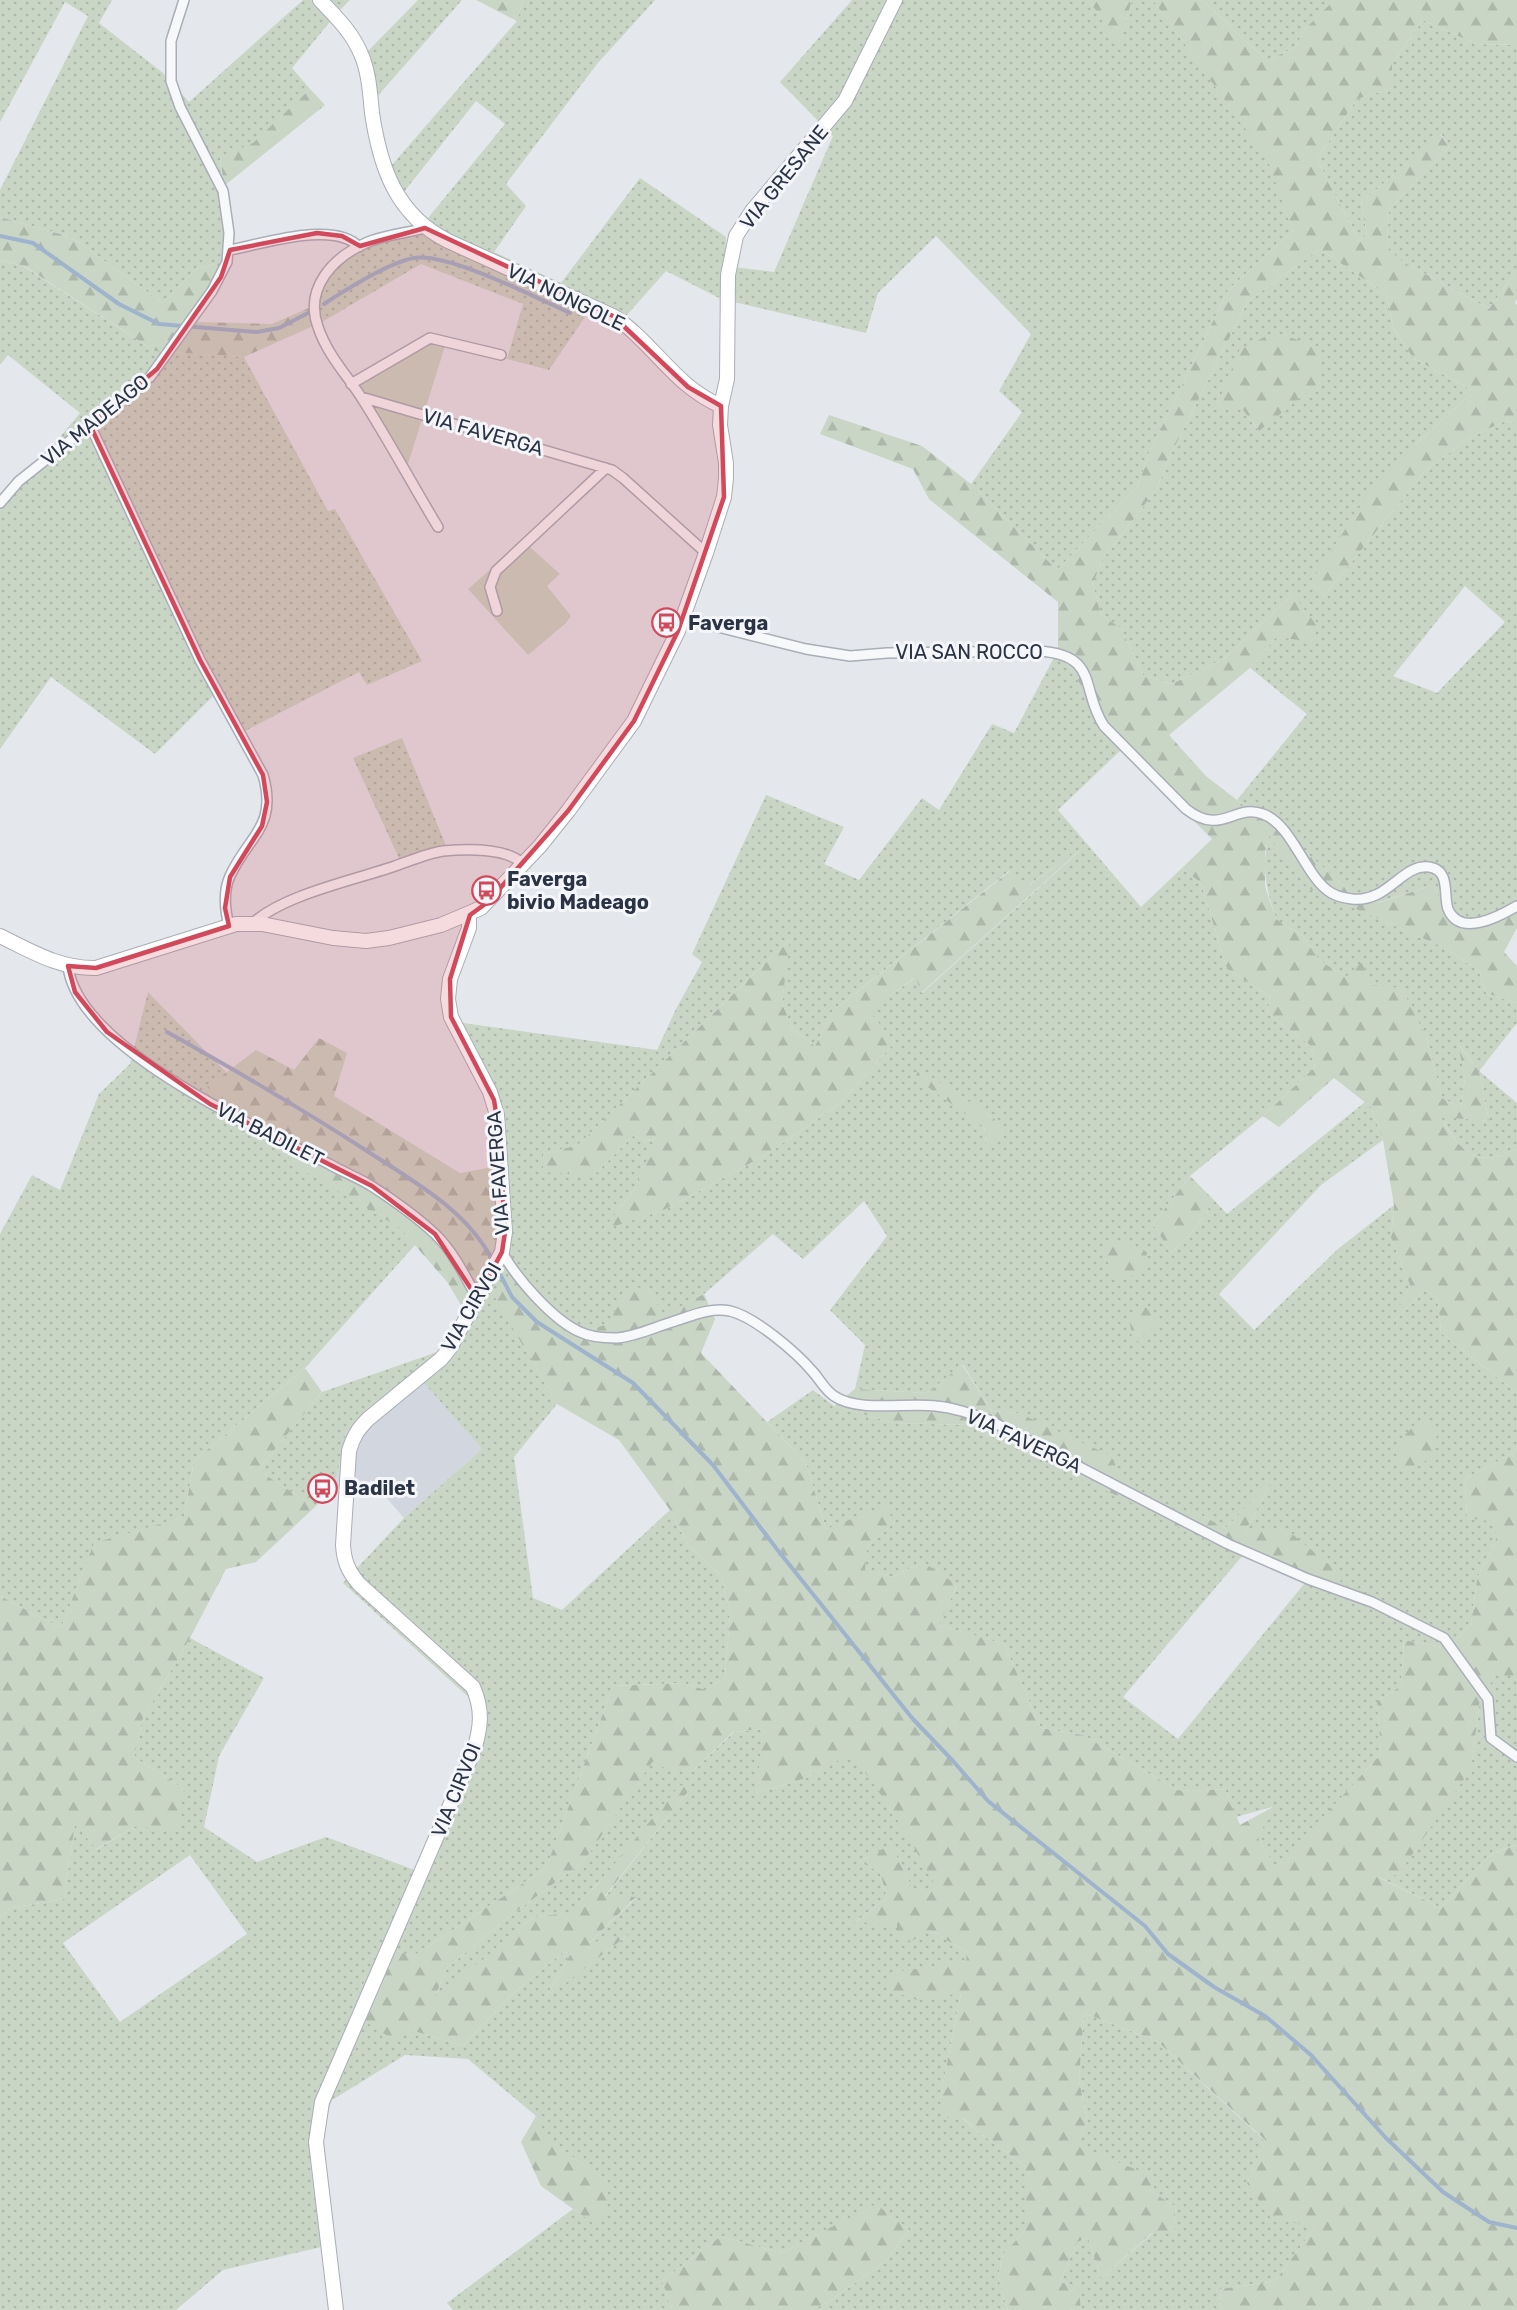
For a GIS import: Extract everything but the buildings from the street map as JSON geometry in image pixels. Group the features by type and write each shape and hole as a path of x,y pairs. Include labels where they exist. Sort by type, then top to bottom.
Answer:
{"street":[{"name":"VIA MADEAGO","path":"0,503 19,481 150,377 221,277 230,250 228,216 223,191 180,107 171,81 171,41 184,0"},
{"name":"VIA NONGOLE","path":"320,0 347,29 358,46 368,78 375,132 384,168 405,207 425,228 448,241 613,316 628,326 688,387 721,406"},
{"name":"VIA GRESANE","path":"721,406 727,380 728,275 736,236 752,212 845,101 896,0"},
{"path":"425,228 369,242 359,247 332,266 317,288 314,301 322,338 361,397 438,527"},
{"path":"230,250 316,233 342,236 350,239 359,247"},
{"path":"351,384 430,338 501,356"},
{"name":"VIA FAVERGA","path":"361,397 606,468 623,478 706,553"},
{"path":"0,936 68,966 104,967 229,926 252,924 344,940 366,941 410,933 469,915 488,902 540,846 634,721 678,631 724,496 726,463 720,425 721,406"},
{"path":"90,425 200,660 263,775 267,789 262,826 230,877 225,908 229,926"},
{"path":"497,611 490,587 496,571 606,468"},
{"name":"VIA SAN ROCCO","path":"684,615 730,630 844,656 866,656 887,652 1057,652 1080,666 1089,684 1097,714 1104,726 1186,809 1203,820 1212,822 1246,813 1265,814 1280,827 1326,890 1338,897 1362,900 1374,897 1412,870 1432,867 1439,871 1443,878 1448,909 1457,919 1470,922 1485,921 1517,906"},
{"path":"252,924 259,917 296,898 441,851 505,853 522,863"},
{"name":"VIA FAVERGA","path":"469,915 469,928 450,979 448,999 451,1017 490,1092 497,1114 504,1221 502,1252 511,1269 531,1293 571,1327 582,1333 616,1338 705,1311 730,1311 756,1324 784,1345 812,1371 832,1395 842,1401 954,1408 989,1420 1228,1544 1308,1580 1372,1602 1444,1638 1488,1698 1491,1738 1517,1757"},
{"name":"VIA BADILET","path":"68,966 75,992 95,1019 120,1044 210,1104 372,1186 435,1234 460,1266 477,1298"},
{"name":"VIA CIRVOI","path":"336,2310 316,2142 322,2102 474,1750 481,1715 479,1701 473,1687 359,1584 350,1573 344,1560 343,1545 349,1451 357,1429 441,1359 450,1348 502,1252"}],"highlighted area":[{"path":"425,228 613,316 688,387 721,406 724,497 678,631 634,721 568,811 488,902 470,915 450,979 451,1017 494,1100 499,1131 505,1232 502,1252 477,1298 435,1234 372,1186 210,1104 107,1032 75,992 68,966 96,968 229,926 225,908 230,877 262,826 267,802 263,775 200,660 90,425 157,369 221,277 230,250 317,233 342,236 360,246"}],"shaded area":[{"path":"418,1375 482,1449 404,1518 371,1480 349,1496 335,1485 346,1432"}],"green space":[{"path":"0,0 112,0 99,23 163,73 189,102 303,0 350,0 292,68 310,89 253,144 220,157 231,261 197,268 163,303 71,237 0,217 0,190 88,16 65,2 0,122"},
{"path":"418,0 462,0 375,99 367,52"},
{"path":"476,0 523,0 517,21"},
{"path":"523,0 655,0 597,64 506,184 526,206 494,252 561,283 640,178 726,237 725,266 774,272 833,136 780,82 852,0 1087,0 1118,46 1132,0 1153,0 1268,159 1293,231 1228,290 1149,453 1138,486 1057,570 971,484 1022,412 999,391 1031,334 936,236 878,293 866,333 721,299 666,271 617,326 589,311 549,370 507,359 523,304 421,264 322,322 311,307 336,268 358,252 437,227 428,218 505,124 476,101 403,193 391,166 517,21"},
{"path":"1087,0 1132,0 1118,47 1095,9"},
{"path":"1153,0 1202,0 1267,61 1295,47 1306,28 1334,0 1517,0 1517,45 1476,44 1423,20 1392,64 1392,88 1357,99 1317,159 1359,241 1367,235 1361,203 1440,134 1449,147 1389,209 1387,245 1398,259 1489,309 1517,270 1515,303 1517,305 1517,424 1505,421 1469,438 1425,471 1325,595 1310,583 1371,490 1414,446 1474,391 1413,358 1393,328 1387,295 1320,249 1248,301 1169,458 1156,490 1102,560 1093,584 1101,615 1121,628 1143,675 1172,684 1225,658 1293,594 1317,626 1314,642 1276,637 1250,668 1169,735 1206,776 1251,811 1283,832 1351,892 1378,903 1433,885 1456,923 1517,912 1517,928 1504,952 1517,966 1517,1003 1486,993 1479,971 1443,947 1308,888 1269,836 1265,852 1265,886 1276,919 1303,936 1319,960 1346,977 1363,961 1370,985 1402,988 1426,1037 1442,1098 1461,1108 1465,1078 1458,1044 1479,1071 1489,1121 1441,1117 1455,1140 1468,1152 1485,1158 1500,1156 1517,1149 1517,1393 1441,1333 1438,1300 1426,1289 1391,1324 1410,1285 1391,1238 1394,1205 1383,1140 1371,1107 1334,1078 1279,1127 1263,1116 1315,1067 1310,1045 1267,1013 1271,997 1227,969 1201,883 1182,868 1212,839 1122,749 1058,650 1058,602 929,499 913,469 820,434 829,415 922,446 971,484 1057,570 1138,486 1149,453 1228,290 1293,231 1267,159"},
{"path":"1202,0 1334,0 1306,28 1295,47 1267,61"},
{"path":"1423,20 1476,44 1517,45 1517,270 1489,309 1398,259 1387,245 1389,209 1449,147 1441,134 1361,203 1367,235 1359,241 1317,159 1357,99 1392,88 1392,64"},
{"path":"310,89 325,105 224,186 220,157 253,143"},
{"path":"0,217 71,237 163,303 197,268 231,261 197,322 272,324 311,307 322,322 244,357 155,351 24,266 0,260"},
{"path":"1320,249 1387,295 1393,328 1413,358 1474,391 1414,446 1310,583 1325,595 1425,471 1469,438 1505,421 1517,424 1517,912 1456,923 1433,885 1377,903 1351,892 1283,832 1237,800 1307,714 1250,668 1276,637 1293,594 1225,658 1172,684 1143,675 1121,628 1101,615 1093,584 1102,560 1156,490 1169,458 1248,301","holes":["1320,348 1320,382 1258,430 1243,410","1465,586 1505,622 1437,693 1393,676"]},
{"path":"0,260 23,266 155,351 244,357 328,511 335,509 422,661 367,685 359,672 243,732 219,690 155,754 51,677 0,749 0,509 80,413 8,355 0,365"},
{"path":"1275,332 1320,348 1320,382 1259,431 1243,410 1215,410 1240,349"},
{"path":"427,340 446,343 407,467 355,382"},
{"path":"523,541 560,574 547,586 571,616 566,623 528,655 468,589"},
{"path":"1058,650 1122,749 1058,810 1141,907 1182,868 1201,883 1227,969 1271,997 1267,1013 1310,1045 1315,1067 1263,1116 1190,1176 1153,1224 1171,1253 1193,1231 1214,1200 1227,1214 1365,1102 1371,1107 1383,1140 1321,1185 1219,1294 1254,1330 1338,1249 1394,1205 1391,1238 1410,1285 1393,1322 1426,1289 1438,1300 1441,1333 1517,1393 1517,1446 1513,1453 1465,1479 1467,1518 1496,1521 1496,1539 1477,1579 1471,1624 1448,1648 1404,1640 1401,1686 1377,1701 1381,1754 1276,1869 1258,1838 1272,1807 1236,1817 1225,1789 1179,1791 1083,1735 1041,1728 1004,1644 938,1625 957,1586 923,1562 892,1577 864,1570 867,1547 895,1522 826,1529 806,1463 767,1422 813,1390 834,1406 894,1423 968,1425 1133,1503 1019,1413 992,1411 963,1365 927,1393 855,1389 865,1345 830,1310 887,1236 864,1201 803,1259 773,1234 704,1294 664,1316 647,1287 609,1323 577,1335 495,1296 557,1404 514,1457 533,1598 562,1610 670,1510 688,1545 721,1576 730,1612 725,1678 706,1690 683,1683 613,1686 546,1868 412,1957 396,1950 353,1995 366,2022 414,2031 463,2046 510,1996 563,1952 571,1953 545,1998 628,1935 588,1944 636,1898 605,1897 689,1790 568,1914 534,1917 432,2003 447,1968 509,1917 584,1861 653,1760 692,1772 734,1732 765,1729 756,1793 803,1779 851,1753 898,1819 938,1889 913,1889 891,1846 858,1861 880,1872 887,1898 854,1923 897,1924 929,1930 967,1952 967,1961 888,1974 961,1993 940,2099 980,2133 1026,2167 1026,2229 1003,2255 998,2277 1008,2310 812,2310 831,2300 886,2261 909,2230 876,2205 781,2253 721,2236 662,2281 672,2310 453,2310 447,2303 573,2209 594,2223 608,2182 546,2138 536,2116 468,2059 405,2055 332,2100 310,2161 321,2247 223,2270 176,2310 0,2310 0,1918 11,1908 64,1899 75,1823 97,1849 136,1826 184,1789 134,1757 143,1718 190,1638 264,1678 219,1756 204,1827 257,1862 326,1837 428,1875 479,1755 487,1714 343,1583 404,1518 482,1449 417,1375 346,1432 335,1485 315,1507 258,1470 322,1392 443,1350 466,1314 493,1243 495,1118 449,1021 657,1050 702,962 692,954 766,795 844,827 824,864 859,880 922,798 939,810 992,724 1014,733","holes":["1082,849 922,993 917,977 867,1010 895,1042 839,1104 767,1154 664,1210 604,1229 634,1190 658,1138 647,1141 634,1135 593,1176 544,1154 578,1145 789,940 782,1003 793,1030 815,1046 833,1011 1009,871 1028,885","919,1070 994,1118 987,1145 984,1127","1271,1482 1245,1532 1308,1579 1178,1739 1123,1697 1243,1555 1170,1523 1191,1510 1226,1528","190,1855 247,1934 120,2022 63,1943"]},
{"path":"402,738 447,848 403,867 353,758"},
{"path":"1269,835 1309,888 1443,947 1479,971 1486,993 1517,1003 1517,1023 1479,1071 1459,1045 1465,1078 1461,1108 1442,1098 1426,1037 1370,985 1346,977 1319,960 1303,936 1276,919 1265,868"},
{"path":"1087,844 921,993 916,977 868,1010 895,1042 839,1104 767,1154 664,1210 603,1230 634,1190 657,1138 647,1141 634,1135 593,1176 543,1172 543,1154 578,1145 790,939 782,1003 793,1030 815,1046 833,1011 1010,871 1029,885"},
{"path":"148,992 227,1073 208,1088 400,1228 415,1245 305,1368 194,1461 184,1517 94,1544 61,1628 0,1596 0,1234 32,1175 60,1190 99,1094 130,1064"},
{"path":"319,1038 347,1053 334,1096 460,1173 498,1166 493,1243 466,1314 448,1283 400,1228 301,1169 207,1087 256,1050 294,1070"},
{"path":"919,1069 994,1118 1004,1138 987,1146 984,1127 915,1078"},
{"path":"1479,1071 1517,1103 1517,1149 1497,1156 1475,1156 1461,1146 1440,1116 1489,1121"},
{"path":"1190,1176 1214,1200 1193,1231 1171,1253 1153,1224"},
{"path":"1115,1239 1147,1252 1144,1269 1117,1283 1102,1248"},
{"path":"513,1279 577,1335 609,1323 625,1289 647,1287 664,1315 704,1294 715,1319 701,1353 806,1463 826,1529 885,1506 895,1522 867,1547 865,1570 892,1577 923,1562 957,1585 939,1625 1004,1644 1041,1728 1083,1735 1179,1791 1225,1789 1240,1825 1273,1807 1258,1838 1276,1868 1381,1754 1377,1701 1401,1686 1404,1640 1448,1648 1471,1624 1477,1579 1496,1539 1496,1522 1467,1518 1465,1479 1513,1453 1517,1446 1517,1676 1495,1676 1480,1700 1471,1769 1398,1875 1378,1877 1441,1908 1489,1856 1515,1845 1517,1847 1517,2310 1221,2310 1220,2289 1275,2281 1316,2226 1272,2220 1247,2183 1265,2140 1157,2041 1084,2013 1079,2080 1087,2120 1079,2147 1158,2178 1152,2192 1176,2207 1173,2233 1152,2233 1101,2278 1088,2238 1077,2242 1060,2282 1078,2288 1081,2308 1008,2310 998,2277 1003,2255 1026,2229 1026,2167 963,2118 944,2118 940,2099 961,1993 917,2000 891,1991 888,1973 966,1961 967,1952 929,1930 912,1941 897,1939 897,1924 853,1924 887,1898 880,1872 858,1861 891,1845 913,1889 937,1889 897,1819 851,1754 803,1779 756,1793 764,1729 733,1732 692,1772 669,1771 653,1761 584,1861 509,1917 447,1968 433,2001 534,1917 568,1913 597,1885 680,1785 690,1789 605,1896 636,1897 589,1943 629,1934 544,2000 571,1953 563,1952 510,1996 463,2046 414,2031 394,2040 366,2022 353,1994 396,1950 412,1957 546,1868 613,1686 683,1683 706,1690 725,1678 730,1612 721,1576 688,1545 670,1510 619,1440 557,1404 494,1296"},
{"path":"1144,1306 1160,1321 1133,1345 1129,1315"},
{"path":"962,1365 992,1411 1019,1413 1111,1456 1134,1504 968,1425 894,1423 834,1406 855,1389 927,1393"},
{"path":"305,1368 322,1392 258,1470 315,1507 256,1562 226,1569 190,1638 143,1718 134,1757 184,1789 177,1832 136,1826 96,1849 75,1824 64,1899 11,1908 0,1918 0,1596 61,1628 94,1543 184,1517 194,1461"},
{"path":"1420,1420 1438,1429 1433,1455 1410,1473 1397,1464 1399,1441"},
{"path":"1272,1480 1245,1532 1286,1529 1343,1576 1339,1584 1273,1567 1169,1523 1191,1510 1226,1528"},
{"path":"1495,1676 1517,1676 1517,1847 1514,1845 1489,1856 1441,1908 1377,1876 1471,1769 1480,1700"},
{"path":"1084,2013 1157,2041 1265,2141 1247,2183 1316,2226 1275,2281 1220,2289 1221,2310 1069,2310 1081,2308 1060,2282 1077,2242 1088,2238 1101,2278 1153,2233 1173,2233 1176,2207 1152,2192 1157,2178 1078,2147 1087,2120 1079,2080"},
{"path":"536,2116 547,2138 608,2182 607,2214 594,2224 541,2186 521,2142"},
{"path":"876,2204 909,2230 886,2261 831,2300 812,2310 672,2310 662,2281 721,2236 781,2253"}],"waterway":[{"path":"0,236 33,243 119,304 159,324 257,332 279,328 312,311"},
{"path":"324,304 355,284 393,265 414,258 429,258 469,269 570,313"},
{"path":"167,1032 343,1135 438,1198 469,1226 493,1261"},
{"path":"498,1270 512,1297 537,1322 633,1383 713,1465 912,1718 988,1801 1145,1926 1168,1954 1214,1987 1265,2016 1311,2055 1386,2138 1443,2192 1489,2222 1517,2228"}],"place":[{"name":"Faverga","path":"667,623"},
{"name":"Faverga bivio Madeago","path":"486,890"},
{"name":"Badilet","path":"323,1488"}]}
